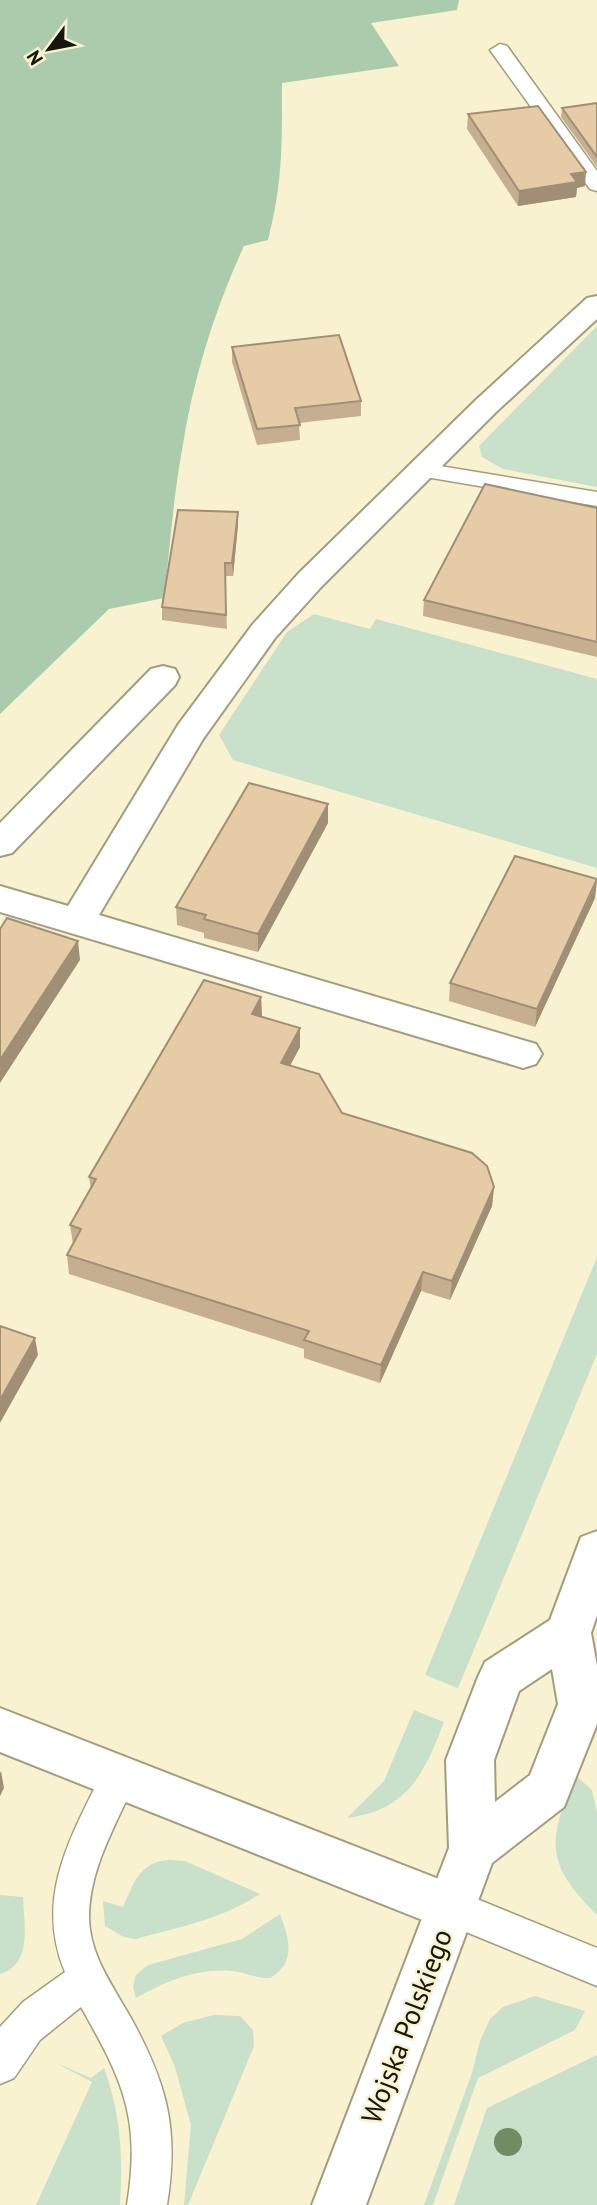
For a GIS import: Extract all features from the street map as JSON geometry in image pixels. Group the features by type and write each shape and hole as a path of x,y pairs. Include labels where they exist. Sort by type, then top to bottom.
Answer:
{"street":[{"path":"77,922 190,733 264,631 310,580 422,470 597,304"},
{"path":"0,844 163,677"},
{"path":"0,899 523,1054"},
{"name":"Wojska Polskiego","path":"474,1848 547,1791 581,1704 568,1633 597,1551"},
{"name":"Wojska Polskiego","path":"339,2205 474,1848 470,1760 501,1677 568,1633"},
{"path":"0,1730 450,1907"}],"lane":[{"path":"500,50 597,185"},
{"path":"422,470 597,499"},
{"path":"119,1777 84,1850 70,1908 72,1940 87,1980 133,2064 153,2125 154,2171 147,2205"},
{"path":"450,1907 597,1967"},
{"path":"0,2064 19,2031 87,1980"}],"green space":[{"path":"0,0 459,0 457,10 371,23 399,66 282,83 281,162 273,219 268,240 244,246 223,295 206,346 192,397 179,468 164,598 109,609 0,714"},
{"path":"597,326 597,487 503,469 482,457 479,446"},
{"path":"314,614 370,629 376,619 597,679 597,868 233,760 219,735 287,632"},
{"path":"597,1257 597,1354 458,1688 425,1675"},
{"path":"414,1710 444,1722 421,1773 399,1798 385,1807 347,1818 384,1781"},
{"path":"575,1775 592,1790 597,1813 597,1915 567,1880 556,1850 560,1818"},
{"path":"169,1860 185,1861 260,1894 215,1916 136,1939 124,1937 105,1926 103,1901 123,1907 134,1882 144,1869"},
{"path":"0,1895 23,1897 25,1930 18,1962 0,1974"},
{"path":"280,1914 288,1941 287,1957 279,1972 270,1978 232,1971 206,1972 171,1981 136,1998 133,1987 136,1975 148,1965 242,1939"},
{"path":"535,1996 585,2011 575,2030 478,2078 433,2205 424,2205 490,2019 503,2007"},
{"path":"214,2015 240,2016 253,2030 254,2046 188,2205 184,2205 191,2125 175,2067 161,2036 183,2023"},
{"path":"597,2055 597,2205 454,2205 487,2108"},
{"path":"56,2063 91,2078 104,2068 120,2136 120,2205 36,2205 92,2082"}],"building":[{"path":"597,103 597,157 562,108"},
{"path":"538,106 586,172 571,174 577,182 519,191 468,114"},
{"path":"339,335 361,401 295,408 300,425 257,429 232,347"},
{"path":"485,484 597,508 597,642 424,600"},
{"path":"178,510 238,512 232,563 225,563 226,615 162,607"},
{"path":"249,783 328,804 258,934 204,919 206,915 176,907"},
{"path":"515,856 597,879 537,1009 450,983"},
{"path":"7,918 78,941 0,1060 0,929"},
{"path":"204,980 261,997 252,1014 300,1028 281,1063 319,1074 342,1113 472,1153 487,1166 494,1187 452,1281 423,1272 381,1365 304,1340 309,1331 67,1255 81,1229 70,1225 96,1179 89,1177"},
{"path":"0,1326 35,1338 0,1400"}]}
